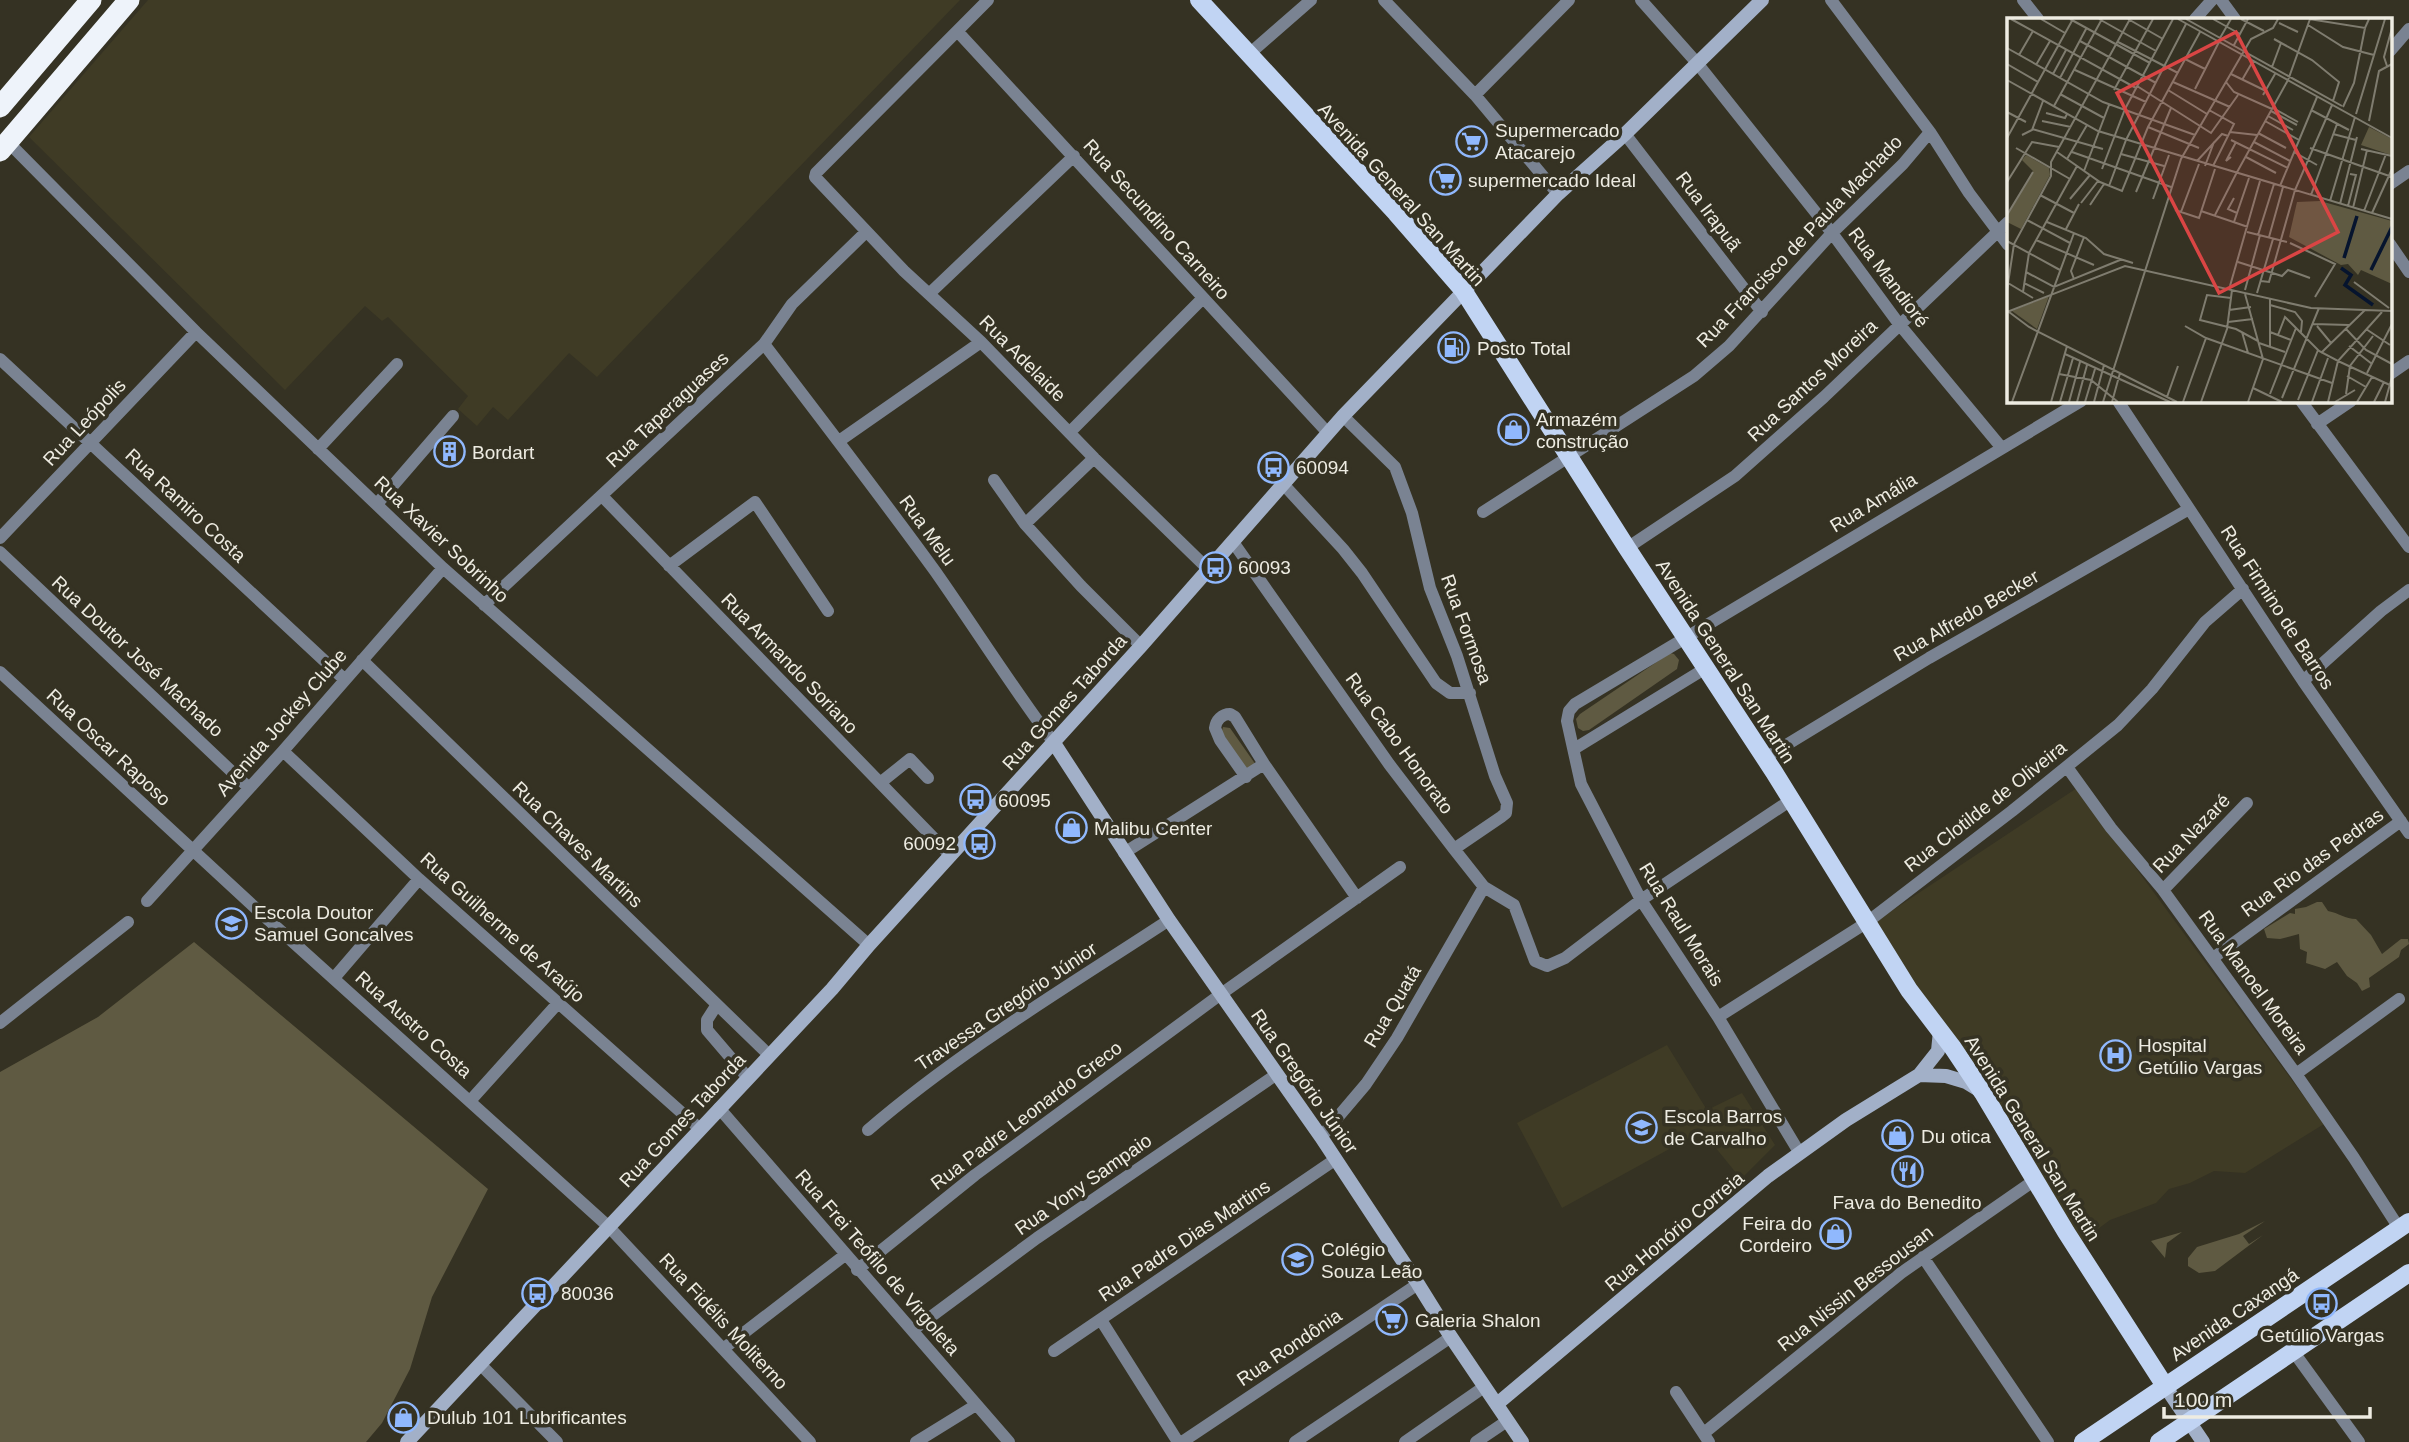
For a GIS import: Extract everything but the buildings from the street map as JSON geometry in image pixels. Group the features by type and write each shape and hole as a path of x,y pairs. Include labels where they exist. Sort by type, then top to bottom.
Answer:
{"highway":[{"path":"0,107 91,0"},
{"path":"4,147 129,0"}],"main road":[{"name":"Avenida General San Martin","path":"1199,0 1396,213 1463,290 1765,758 1909,990 1983,1093 2165,1386"},
{"name":"Rua Gomes Taborda","path":"407,1442 832,989 1141,646 1343,416 1558,194 1625,134 1762,0"},
{"name":"Rua Gregório Júnior","path":"1054,743 1124,853 1336,1159 1522,1442"},
{"name":"Rua Honório Correia","path":"1497,1405 1768,1176 1846,1121 1919,1075 1938,1051 1940,1031"},
{"path":"1919,1075 1947,1076 1966,1082 1983,1093"},
{"name":"Avenida Caxangá","path":"2083,1442 2404,1225"},
{"path":"2159,1442 2409,1273"},
{"path":"2165,1386 2203,1442"}],"street":[{"path":"958,32 988,0"},
{"path":"1248,55 1311,0"},
{"path":"1384,0 1475,95 1558,194"},
{"path":"1475,95 1569,0"},
{"name":"Rua Mandioré","path":"1641,0 1697,63 1832,233 1899,324 2001,447"},
{"path":"1831,0 1930,132 1969,193 2007,244"},
{"path":"2024,0 2037,18"},
{"path":"2196,18 2212,0"},
{"path":"2221,0 2234,18"},
{"path":"2392,49 2409,29"},
{"name":"Rua Secundino Carneiro","path":"958,32 1328,433"},
{"name":"Rua Adelaide","path":"958,32 816,173 817,180 904,271 982,342 1094,458 1208,569"},
{"name":"Rua Francisco de Paula Machado","path":"1483,512 1694,376 1729,346 1762,312 1832,233 1877,191 1930,132"},
{"name":"Rua Irapuã","path":"1625,134 1762,312"},
{"name":"Rua Xavier Sobrinho","path":"4,147 443,568 869,945"},
{"path":"930,293 1074,156"},
{"path":"2392,183 2409,171"},
{"name":"Rua Santos Moreira","path":"1627,548 1735,476 1824,397 2007,223"},
{"name":"Rua Taperaguases","path":"484,605 556,536 603,497 764,344 792,304 866,232"},
{"path":"2392,247 2409,272"},
{"path":"1070,432 1203,298"},
{"name":"Rua Leópolis","path":"0,538 196,332"},
{"path":"839,442 982,342"},
{"name":"Rua Melu","path":"764,344 936,573 1054,743"},
{"name":"Rua Ramiro Costa","path":"0,359 344,679"},
{"path":"2392,373 2409,361"},
{"path":"318,449 397,364"},
{"name":"Rua Amália","path":"1575,704 2079,402"},
{"name":"Rua Firmino de Barros","path":"2119,402 2302,681 2409,833"},
{"path":"2302,402 2409,547"},
{"path":"2317,424 2350,402"},
{"path":"377,504 453,416"},
{"name":"Rua Formosa","path":"1343,416 1395,467 1412,513 1433,595 1470,693 1507,808 1501,817 1454,849"},
{"path":"1025,524 1094,458"},
{"path":"994,480 1025,524 1141,646"},
{"path":"1284,485 1362,573 1436,683 1450,693 1470,693"},
{"name":"Rua Armando Soriano","path":"603,497 951,856"},
{"path":"669,566 755,502 828,611"},
{"name":"Rua Alfredo Becker","path":"1765,758 1953,643 2189,509"},
{"name":"Rua Cabo Honorato","path":"1233,542 1389,764 1454,849 1484,887 1514,905 1535,961 1547,966 1565,958 1641,900"},
{"name":"Rua Doutor José Machado","path":"0,552 249,788"},
{"name":"Avenida Jockey Clube","path":"147,901 443,568"},
{"name":"Rua Clotilde de Oliveira","path":"1718,1017 1866,923 2119,725 2152,689 2204,622 2243,589"},
{"path":"2302,681 2381,611 2409,590"},
{"name":"Rua Chaves Martins","path":"362,660 769,1055"},
{"path":"1574,749 1706,668"},
{"name":"Rua Oscar Raposo","path":"0,671 192,850"},
{"name":"Rua Raul Morais","path":"1575,704 1569,711 1567,721 1581,784 1641,900 1718,1017 1799,1153"},
{"path":"1246,777 1220,740 1215,728 1218,719 1227,714 1235,717 1264,764 1357,898"},
{"name":"Rua Guilherme de Araújo","path":"283,751 419,879 700,1129"},
{"path":"880,783 910,759 928,778"},
{"path":"1124,853 1264,764"},
{"name":"Rua Manoel Moreira","path":"2067,767 2111,828 2163,890 2404,1225"},
{"path":"1641,900 1791,800"},
{"name":"Rua Nazaré","path":"2163,890 2247,803"},
{"name":"Rua Rio das Pedras","path":"2213,958 2401,821"},
{"name":"Rua Austro Costa","path":"192,850 609,1227"},
{"name":"Rua Padre Leonardo Greco","path":"857,1270 975,1175 1221,994 1401,867"},
{"path":"334,978 419,879"},
{"name":"Rua Quatá","path":"1321,1137 1366,1084 1397,1038 1484,887"},
{"name":"Travessa Gregório Júnior","path":"868,1130 912,1092 952,1063 1169,920"},
{"path":"0,1023 128,922"},
{"path":"2296,1073 2399,999"},
{"path":"470,1101 559,1002"},
{"path":"716,1006 707,1020 707,1030 748,1078"},
{"name":"Rua Yony Sampaio","path":"914,1330 1037,1238 1277,1074"},
{"name":"Rua Frei Teófilo de Virgoleta","path":"719,1108 1009,1442"},
{"name":"Rua Padre Dias Martins","path":"1054,1351 1336,1159"},
{"name":"Rua Nissin Bessousan","path":"1706,1438 1869,1297 2035,1180"},
{"name":"Rua Fidélis Moliterno","path":"609,1227 810,1442"},
{"path":"723,1349 845,1255"},
{"path":"1923,1257 2048,1442"},
{"name":"Rua Rondônia","path":"1180,1442 1418,1284"},
{"path":"1101,1320 1180,1442"},
{"path":"1295,1442 1451,1337"},
{"path":"2293,1351 2359,1442"},
{"path":"480,1364 557,1442"},
{"path":"1405,1442 1484,1387"},
{"path":"1676,1392 1706,1438"},
{"path":"916,1442 976,1405"},
{"path":"1476,1442 1507,1421"}],"shaded area":[{"path":"148,0 960,0 597,377 569,353 508,420 493,407 477,426 458,409 468,396 388,317 382,321 365,306 285,390 29,137"},
{"path":"1670,653 1679,660 1677,669 1589,730 1578,728 1576,719 1580,714"},
{"path":"1223,727 1230,728 1256,765 1246,773 1220,737"},
{"name":"Hospital Getúlio Vargas","path":"2077,788 2324,1124 2245,1173 2214,1171 2190,1183 2169,1189 2156,1203 2110,1220 2079,1243 1872,924"},
{"path":"2322,902 2328,911 2356,919 2371,935 2382,954 2401,939 2408,939 2409,944 2401,950 2399,957 2369,978 2370,987 2362,991 2337,962 2325,969 2306,963 2307,952 2300,949 2299,934 2280,939 2267,938 2264,929 2290,913 2295,914 2295,909"},
{"name":"Escola Doutor Samuel Goncalves","path":"230,910 244,924 233,936 219,922"},
{"path":"194,942 488,1189 432,1297 410,1369 382,1423 366,1442 0,1442 0,1072 98,1017"},
{"name":"Escola Barros de Carvalho","path":"1667,1045 1707,1110 1742,1093 1775,1145 1741,1179 1702,1131 1562,1208 1517,1123"},
{"path":"2265,1221 2243,1236 2249,1244 2263,1235 2215,1271 2199,1273 2188,1266 2188,1258 2197,1247 2239,1234"},
{"path":"2182,1232 2167,1243 2165,1258 2151,1241"}],"place":[{"name":"Supermercado Atacarejo","path":"1472,141"},
{"name":"supermercado Ideal","path":"1445,180"},
{"name":"Posto Total","path":"1454,348"},
{"name":"Armazém construção","path":"1513,430"},
{"name":"Bordart","path":"449,452"},
{"name":"60094","path":"1273,467"},
{"name":"60093","path":"1215,567"},
{"name":"60095","path":"975,800"},
{"name":"Malibu Center","path":"1071,828"},
{"name":"60092","path":"979,843"},
{"name":"Escola Doutor Samuel Goncalves","path":"231,923"},
{"name":"Hospital Getúlio Vargas","path":"2115,1056"},
{"name":"Escola Barros de Carvalho","path":"1641,1127"},
{"name":"Du otica","path":"1898,1136"},
{"name":"Fava do Benedito","path":"1907,1171"},
{"name":"Feira do Cordeiro","path":"1835,1234"},
{"name":"Colégio Souza Leão","path":"1298,1260"},
{"name":"80036","path":"538,1293"},
{"name":"Getúlio Vargas","path":"2322,1304"},
{"name":"Galeria Shalon","path":"1392,1320"},
{"name":"Dulub 101 Lubrificantes","path":"404,1417"}]}
